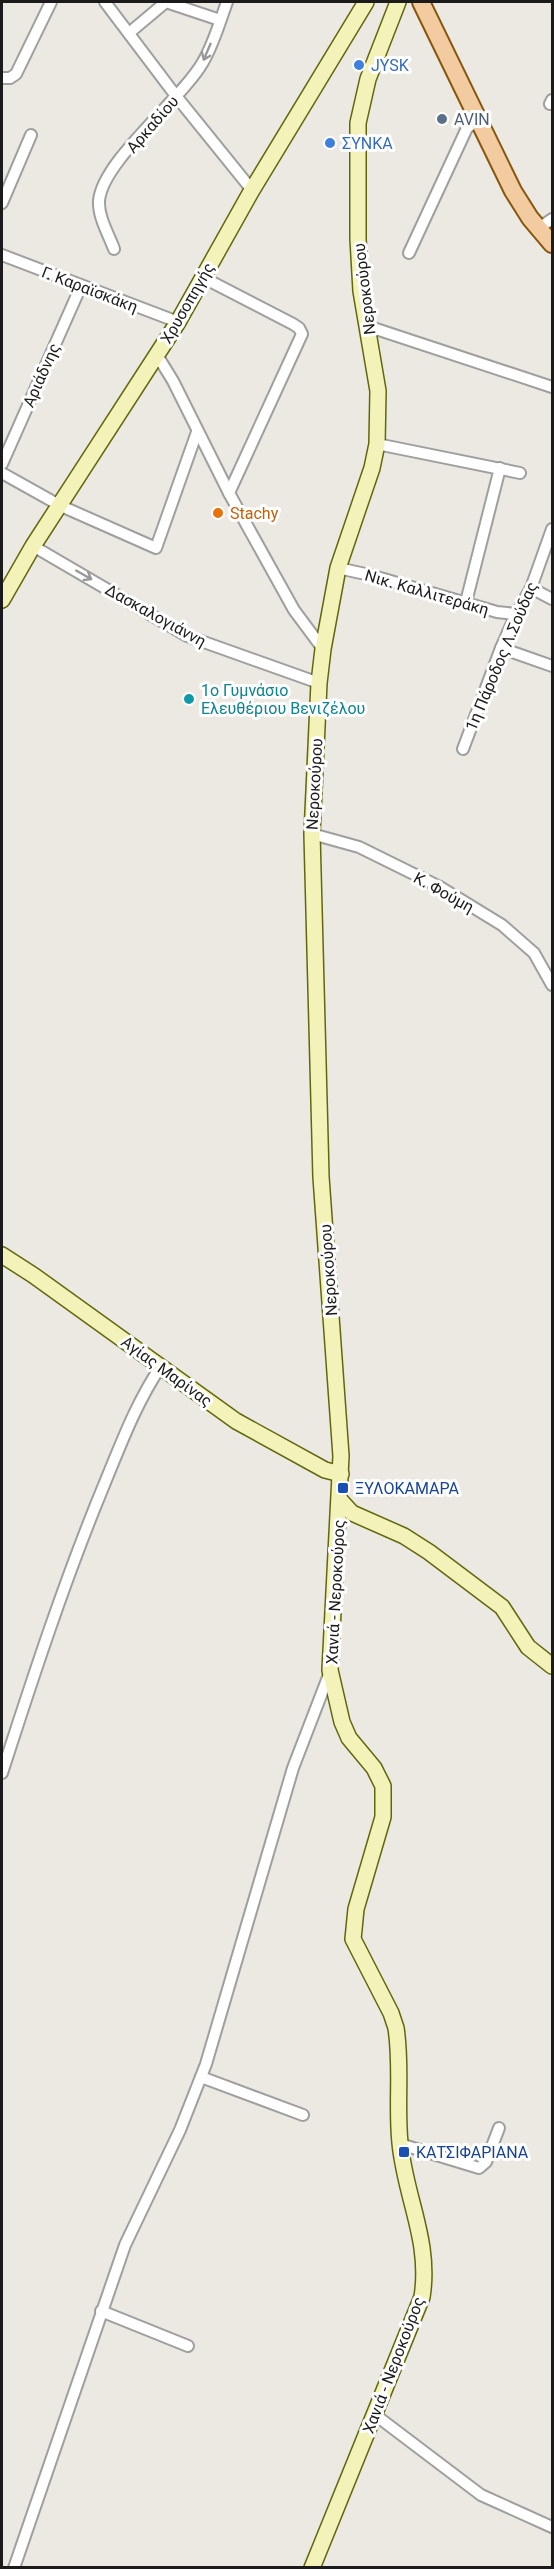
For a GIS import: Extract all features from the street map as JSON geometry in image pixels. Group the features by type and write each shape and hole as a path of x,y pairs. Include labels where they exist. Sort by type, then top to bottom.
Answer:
{"main road":[{"name":"Χρυσοπηγής","path":"3,594 178,322 252,190 366,2"},
{"name":"Νεροκούρου","path":"340,1500 341,1474 321,1177 312,834 319,682 323,649 338,568 372,468 377,444 378,391 361,291 358,239 358,123 368,79 398,2"},
{"path":"421,2 513,191 546,224 552,244"},
{"name":"Αγίας Μαρίνας","path":"2,1255 236,1421 325,1470 341,1474"},
{"path":"340,1500 352,1513 404,1536 429,1552 502,1607 528,1647 552,1666"},
{"name":"Χανιά - Νεροκούρος","path":"312,2568 422,2297 425,2276 424,2254 400,2144 396,2028 391,2013 353,1939 356,1909 382,1817 383,1786 374,1768 350,1738 342,1722 330,1670 340,1500"}],"street":[{"path":"2,78 10,78 16,74 51,2"},
{"path":"105,2 176,96 252,190"},
{"path":"129,33 166,2 220,20"},
{"name":"Αρκαδίου","path":"114,249 101,213 99,200 104,187 131,145 176,96 203,62 227,2"},
{"path":"409,253 467,128 478,120"},
{"path":"2,203 31,135"},
{"name":"Γ. Καραϊσκάκη","path":"2,255 178,322"},
{"path":"202,277 293,324 302,334 229,493"},
{"name":"Αριάδνης","path":"2,464 81,286"},
{"path":"367,327 552,387"},
{"path":"157,355 173,381 229,493 294,610 323,649"},
{"path":"2,473 61,506 156,548 197,432"},
{"path":"377,444 520,473"},
{"path":"466,602 500,468"},
{"name":"1η Πάροδος Λ.Σούδας","path":"463,749 501,648 531,588 552,529"},
{"name":"Δασκαλογιάννη","path":"33,546 187,636 319,682"},
{"name":"Νικ. Καλλιτεράκη","path":"338,568 497,612 516,614"},
{"path":"531,588 552,599"},
{"path":"501,648 552,666"},
{"name":"Κ. Φούμη","path":"312,834 359,847 440,887 502,925 534,953 552,985"},
{"path":"2,1773 37,1665 91,1516 142,1396 161,1366"},
{"path":"14,2568 101,2311 129,2237 180,2130 201,2077 294,1768 330,1670"},
{"path":"201,2077 303,2115"},
{"path":"400,2144 477,2169 486,2162 499,2128"},
{"path":"101,2311 188,2346"},
{"path":"374,2414 480,2495 552,2527"}],"place":[{"name":"JYSK","path":"359,65"},
{"name":"AVIN","path":"442,119"},
{"name":"ΣΥΝΚΑ","path":"330,143"},
{"name":"Stachy","path":"218,513"},
{"name":"1ο Γυμνάσιο Ελευθέριου Βενιζέλου","path":"189,699"},
{"name":"ΞΥΛΟΚΑΜΑΡΑ","path":"343,1488"},
{"name":"ΚΑΤΣΙΦΑΡΙΑΝΑ","path":"404,2152"}]}
